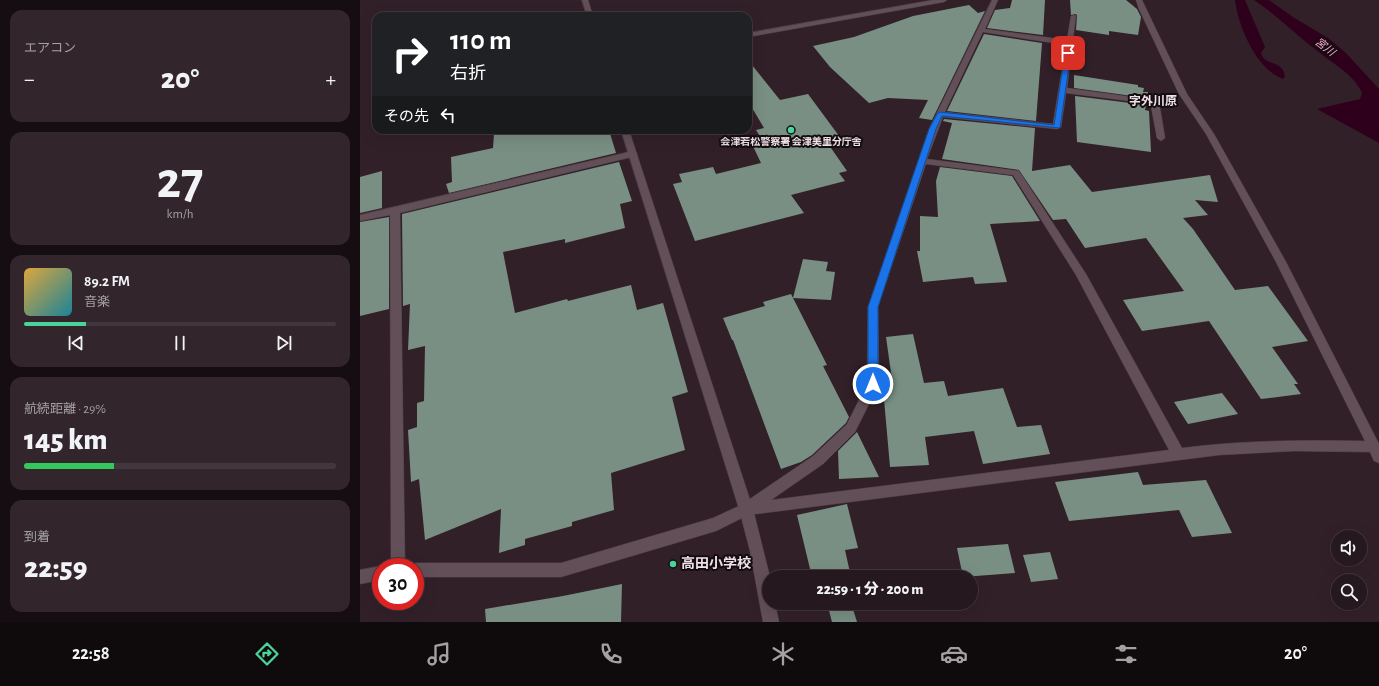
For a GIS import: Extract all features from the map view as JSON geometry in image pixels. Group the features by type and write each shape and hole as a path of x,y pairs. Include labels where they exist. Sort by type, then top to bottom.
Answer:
{"street":[{"path":"585,0 589,12"},
{"path":"752,33 944,0"},
{"path":"424,570 561,570 716,524 746,509 818,460 851,428 873,384 873,307 922,161 933,129 995,0"},
{"path":"1139,0 1142,10 1183,94 1210,134 1281,262 1376,452"},
{"path":"940,114 1057,127 1074,16"},
{"path":"980,30 1070,43"},
{"path":"1062,90 1146,101 1154,104 1162,138"},
{"path":"626,134 746,509 757,551 771,622"},
{"path":"360,218 633,154"},
{"path":"922,161 1016,173 1081,274 1178,454"},
{"path":"395,211 398,558"},
{"path":"746,509 1219,449 1294,445 1376,452"},
{"path":"360,577 372,575"}],"water":[{"path":"1235,0 1245,0 1265,47 1261,53 1266,60 1278,65 1284,71 1285,77 1283,79 1273,74 1265,66 1250,46 1240,22"},
{"name":"宮川","path":"1254,0 1269,0 1293,17 1328,38 1346,53 1379,89 1379,143 1317,109 1360,99 1362,93 1349,75"}],"building":[{"path":"1012,0 1045,0 1043,35 987,28 995,10 1010,8"},
{"path":"1070,0 1126,0 1137,9 1141,17 1138,35 1109,31 1109,35 1076,30 1077,15 1071,15"},
{"path":"969,5 978,13 985,11 932,120 919,118 928,100 888,98 869,103 830,67 813,46 854,37 913,16"},
{"path":"984,34 1042,43 1036,121 947,111"},
{"path":"752,65 780,100 808,94 845,144 831,148 847,171 839,173 845,181 791,195 804,213 695,241 673,184 682,182 679,174 713,167 716,174 761,163 750,140 761,138 756,130 764,128 752,108"},
{"path":"1074,75 1138,85 1138,87 1144,88 1143,92 1148,92 1147,98 1074,88"},
{"path":"1075,96 1146,105 1145,110 1149,111 1151,152 1077,142"},
{"path":"944,119 1035,128 1032,171 1070,165 1092,192 1210,175 1218,202 1195,200 1208,215 1183,218 1193,229 1235,290 1268,286 1308,341 1272,347 1298,384 1294,384 1301,394 1261,399 1209,321 1142,331 1123,300 1184,291 1146,238 1085,248 1066,219 1053,220 1019,170 942,159 952,123 943,121"},
{"path":"494,134 610,134 616,153 449,193 446,184 452,182 451,157 493,148"},
{"path":"619,162 632,201 620,204 625,228 565,243 565,239 503,252 515,313 567,299 568,301 631,285 637,310 663,303 688,392 672,397 685,450 611,473 614,510 572,522 572,526 525,539 525,545 499,553 501,509 425,540 419,479 411,482 408,430 417,427 417,403 424,401 425,346 408,350 410,304 403,306 402,214"},
{"path":"940,167 1012,176 1040,221 990,224 1007,282 975,284 973,277 923,282 917,251 920,251 920,216 938,217 936,181"},
{"path":"382,171 382,208 360,213 360,177"},
{"path":"389,217 389,309 360,316 360,222"},
{"path":"803,259 828,262 826,271 835,272 831,300 793,298"},
{"path":"791,294 827,365 823,366 849,417 846,423 812,455 801,462 781,469 733,340 723,318 765,306 763,302"},
{"path":"913,334 924,383 944,381 948,396 1003,388 1017,427 1041,425 1050,454 983,464 974,431 925,437 929,465 890,467 883,388 893,387 886,337"},
{"path":"1222,393 1238,414 1188,424 1174,402"},
{"path":"857,432 879,477 839,479 838,451"},
{"path":"1138,472 1143,485 1206,480 1232,533 1192,537 1179,510 1069,521 1055,482"},
{"path":"847,504 858,548 845,550 849,570 810,570 797,515"},
{"path":"1008,544 1015,573 978,576 978,570 962,570 957,548"},
{"path":"1050,552 1058,579 1031,582 1023,555"},
{"path":"622,584 621,622 486,622 485,609 563,596"},
{"path":"829,610 853,610 857,622 832,622"}],"place":[{"name":"会津若松警察署 会津美里分庁舎","path":"791,130"},
{"name":"高田小学校","path":"673,564"}],"district":[{"name":"字外川原","path":"1153,101"}],"route":[{"path":"873,384 873,307 933,129 940,114 1057,127 1068,53"}]}
